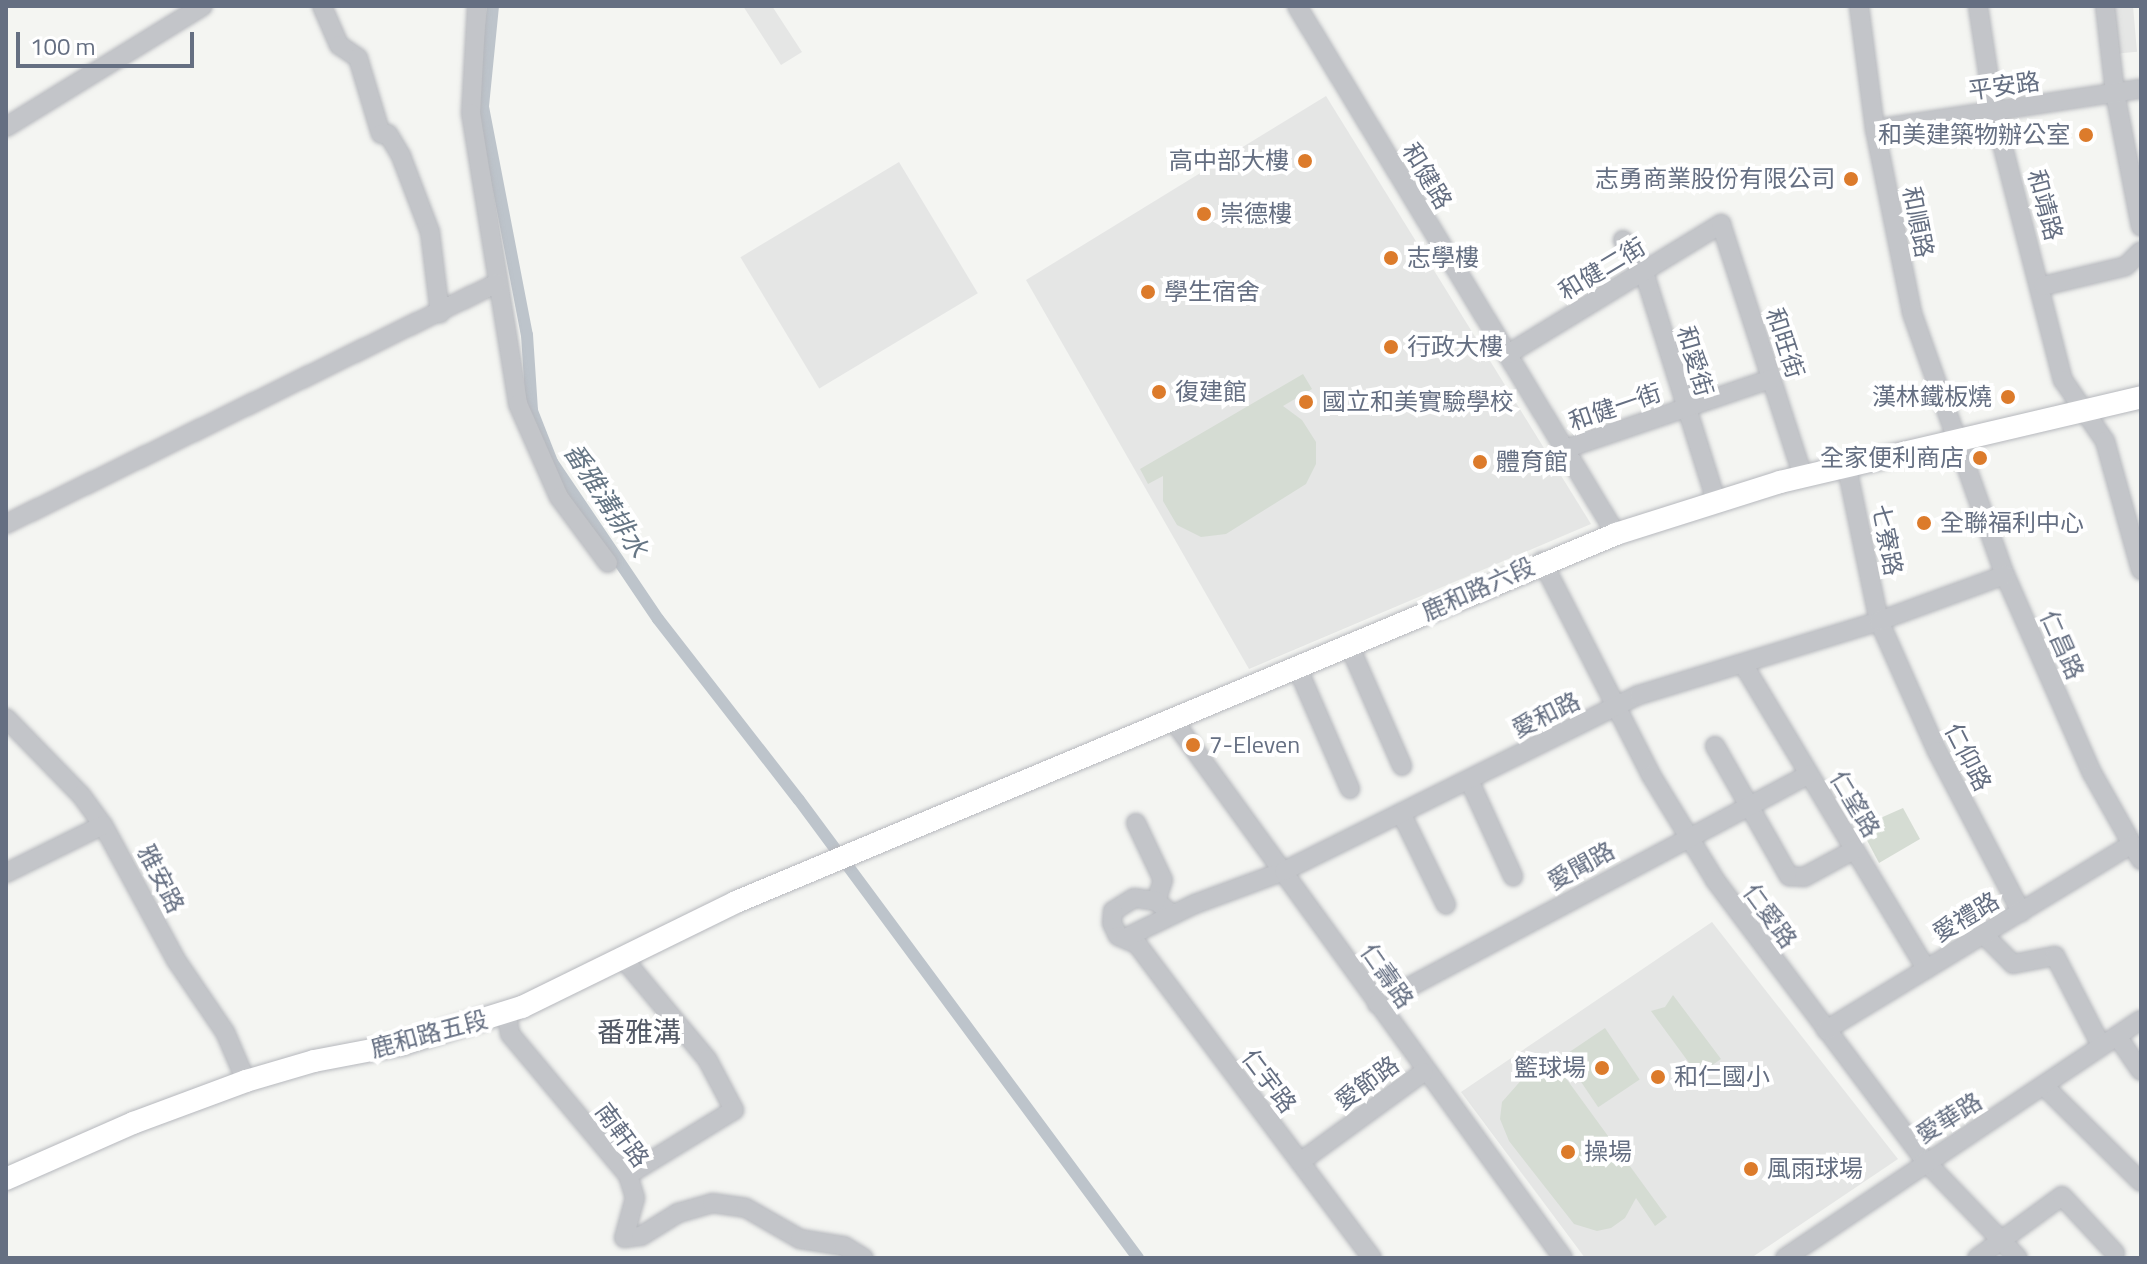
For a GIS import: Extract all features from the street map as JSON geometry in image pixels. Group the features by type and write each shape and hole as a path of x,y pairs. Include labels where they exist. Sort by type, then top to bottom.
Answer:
{"main road":[{"name":"鹿和路六段","path":"841,858 1173,720 1542,561 1616,534 1716,500 1803,476 2141,397"},
{"name":"鹿和路五段","path":"6,1179 133,1123 246,1081 507,1013 841,858"}],"street":[{"path":"6,127 203,6"},
{"path":"322,6 339,45 358,58 381,134 388,134 401,156 430,232 440,313"},
{"path":"477,6 469,89 518,404 531,442 559,497 608,563"},
{"name":"和健路","path":"1297,6 1616,534"},
{"name":"和順路","path":"1859,6 1875,129 1912,313 1955,442"},
{"name":"和靖路","path":"1978,6 1994,112 2043,286 2063,380 2105,441 2139,559"},
{"path":"2105,6 2115,93 2141,227"},
{"name":"平安路","path":"1875,129 2141,89"},
{"name":"和健二街","path":"1508,354 1721,224"},
{"name":"和旺街","path":"1721,224 1803,476"},
{"name":"和愛街","path":"1623,240 1644,272 1684,409 1716,500"},
{"path":"2043,286 2126,266 2141,251"},
{"path":"6,524 497,283"},
{"name":"和健一街","path":"1565,449 1771,379"},
{"name":"仁昌路","path":"1955,442 2005,575 2092,773 2136,852"},
{"name":"七寮路","path":"1847,468 1879,621"},
{"name":"仁愛路","path":"1542,561 1685,836 1925,1161 2018,1258"},
{"name":"愛和路","path":"1125,938 1172,914 1284,871 1617,707 1670,684 1879,621 2005,575"},
{"name":"仁仰路","path":"1879,621 1937,751 2021,912"},
{"path":"1349,645 1402,766"},
{"name":"仁望路","path":"1743,664 1926,969"},
{"path":"1297,667 1350,789"},
{"name":"雅安路","path":"6,718 81,795 103,825 176,960 225,1032 246,1081"},
{"name":"仁壽路","path":"1173,720 1284,871 1424,1072 1563,1258"},
{"path":"1715,746 1794,878 1854,850"},
{"name":"愛聞路","path":"1377,1004 1685,836 1809,774"},
{"path":"1469,780 1513,876"},
{"path":"1401,813 1446,905"},
{"path":"1136,823 1163,880 1156,901"},
{"path":"6,873 103,825"},
{"name":"愛禮路","path":"1826,1030 2021,912 2136,852"},
{"path":"1125,938 1112,923 1113,911 1134,898 1156,901 1172,914"},
{"path":"1983,934 2013,964 2055,956 2109,1040 2141,1071"},
{"name":"仁宇路","path":"1125,938 1137,944 1372,1258"},
{"path":"622,957 707,1059 734,1110 628,1175"},
{"name":"南軒路","path":"507,1013 510,1034 628,1175 635,1198 624,1238 641,1236 678,1213 712,1203 746,1208 800,1239 844,1246 864,1258"},
{"name":"愛華路","path":"1785,1258 1925,1161 2141,1020"},
{"name":"愛節路","path":"1300,1162 1424,1072"},
{"path":"2044,1086 2141,1182"},
{"path":"1977,1258 2003,1243 2062,1196 2115,1253"}],"shaded area":[{"path":"743,6 772,6 802,52 781,65"},
{"path":"2133,6 2137,52 2113,54 2109,8"},
{"name":"國立和美實驗學校","path":"1326,96 1591,524 1249,669 1026,280"},
{"path":"899,162 978,293 819,388 740,257"},
{"path":"1303,374 1312,389 1283,406 1302,420 1316,442 1316,464 1306,484 1226,534 1201,537 1177,525 1163,501 1163,476 1148,484 1140,469"},
{"path":"1903,808 1920,839 1879,863 1860,827"},
{"name":"和仁國小","path":"1712,922 1898,1159 1751,1258 1585,1258 1461,1092"},
{"path":"1673,995 1721,1059 1698,1075 1651,1011 1665,1007"},
{"name":"籃球場","path":"1605,1028 1640,1079 1598,1107 1564,1056"},
{"path":"1549,1055 1667,1217 1655,1226 1636,1198 1625,1218 1611,1228 1597,1231 1574,1224 1509,1141 1500,1119 1502,1102 1524,1077 1547,1075 1539,1062"}],"waterway":[{"name":"番雅溝排水","path":"493,6 483,107 527,335 532,411 552,462 658,619 799,800 1138,1258"}],"place":[{"name":"和美建築物辦公室","path":"2086,135"},
{"name":"高中部大樓","path":"1305,161"},
{"name":"志勇商業股份有限公司","path":"1851,179"},
{"name":"崇德樓","path":"1204,214"},
{"name":"志學樓","path":"1391,258"},
{"name":"學生宿舍","path":"1148,292"},
{"name":"行政大樓","path":"1391,347"},
{"name":"復建館","path":"1159,392"},
{"name":"漢林鐵板燒","path":"2008,397"},
{"name":"國立和美實驗學校","path":"1306,402"},
{"name":"全家便利商店","path":"1980,458"},
{"name":"體育館","path":"1480,462"},
{"name":"全聯福利中心","path":"1924,523"},
{"name":"7-Eleven","path":"1193,745"},
{"name":"籃球場","path":"1602,1068"},
{"name":"和仁國小","path":"1658,1077"},
{"name":"操場","path":"1568,1152"},
{"name":"風雨球場","path":"1751,1169"}],"district":[{"name":"番雅溝","path":"639,1032"}]}
